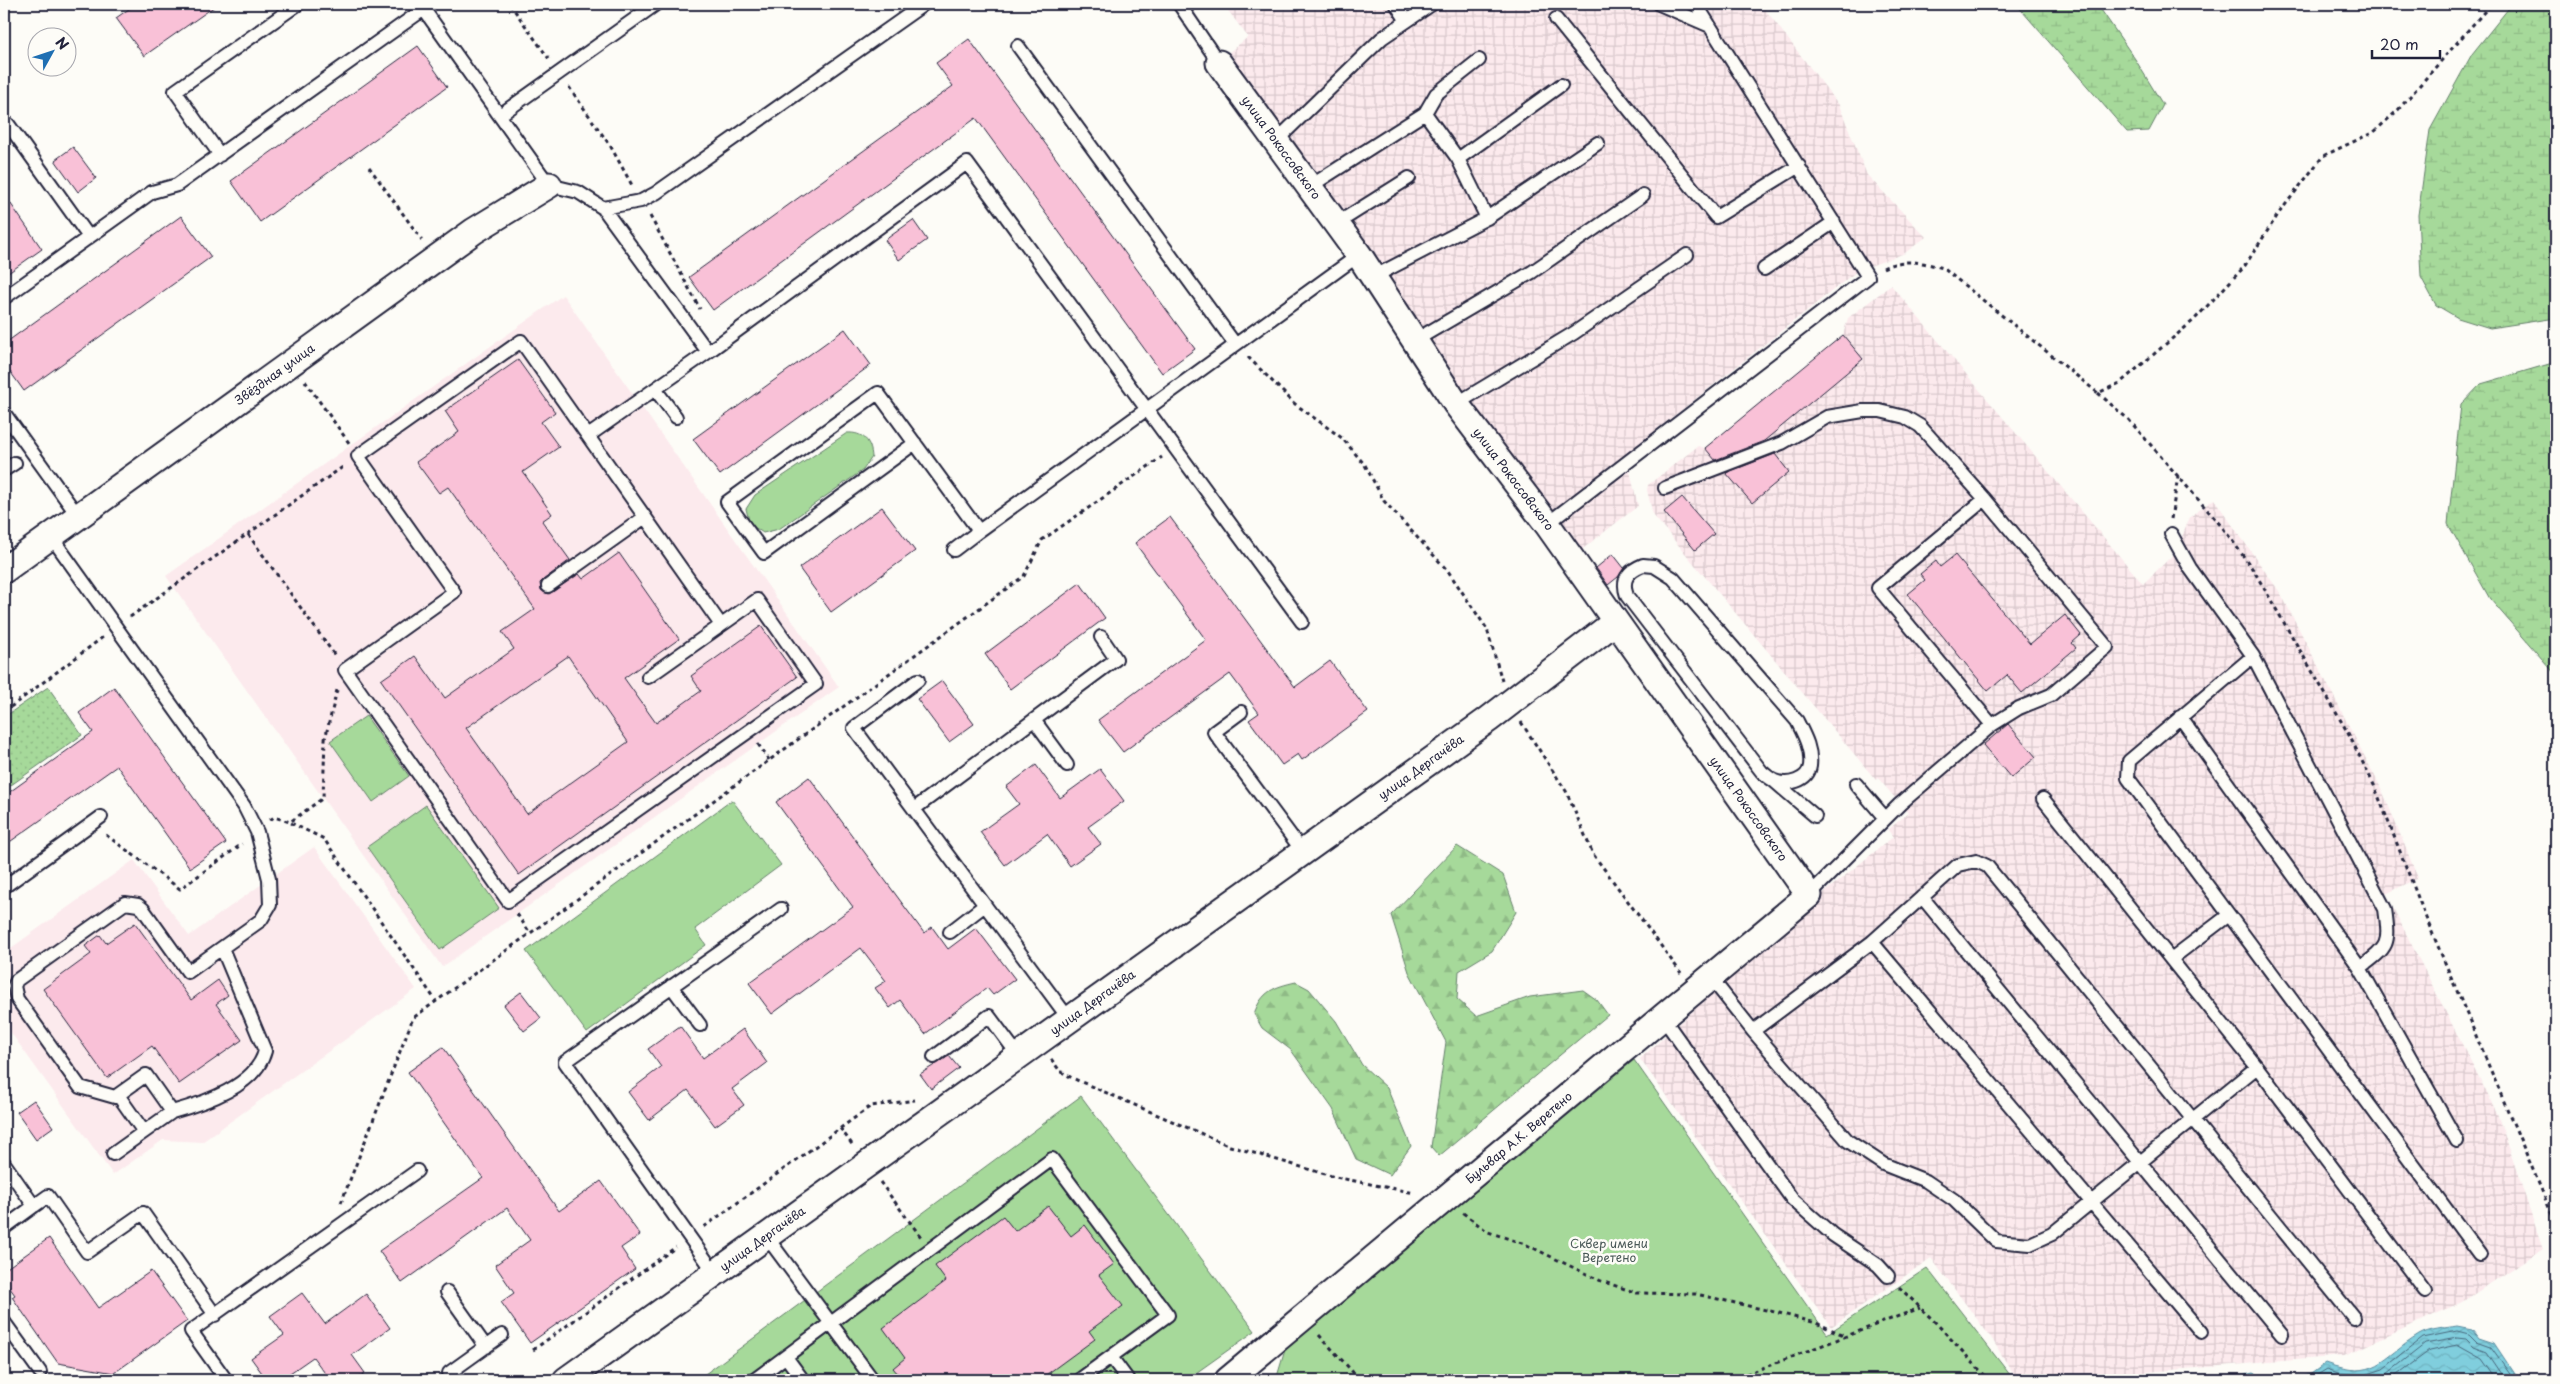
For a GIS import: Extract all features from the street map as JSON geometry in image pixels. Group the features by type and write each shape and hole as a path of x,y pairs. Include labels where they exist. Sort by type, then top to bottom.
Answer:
{"street":[{"name":"улица Рокоссовского","path":"1219,63 1359,255 1456,404 1547,524 1616,609 1809,895"},
{"name":"Звёздная улица","path":"4,570 474,231 549,184"},
{"name":"улица Дергачёва","path":"566,1380 1018,1054 1509,704 1616,609"},
{"name":"Бульвар А.К. Веретено","path":"1228,1380 1809,895"}],"lane":[{"path":"220,155 175,91 298,4"},
{"path":"500,115 656,4"},
{"path":"603,208 641,201 656,193 924,4"},
{"path":"1179,4 1219,63"},
{"path":"1396,4 1407,21"},
{"path":"1276,141 1382,38 1432,4"},
{"path":"1659,4 1710,26"},
{"path":"1547,524 1868,277 1696,4"},
{"path":"4,298 152,192 177,185 422,7 549,184 578,192 603,208 704,347"},
{"path":"1556,19 1716,217 1799,166"},
{"path":"1018,46 1235,344"},
{"path":"1309,187 1425,113 1436,94 1479,60"},
{"path":"1458,159 1560,85"},
{"path":"1425,113 1458,159 1487,218"},
{"path":"4,127 8,124 89,237"},
{"path":"1373,277 1487,218 1598,143"},
{"path":"588,436 655,389 704,347 967,163 1302,622"},
{"path":"1336,224 1408,178"},
{"path":"1414,341 1532,272 1643,195"},
{"path":"1764,269 1834,222"},
{"path":"954,550 1359,255"},
{"path":"1456,404 1574,333 1688,255"},
{"path":"648,677 757,600 816,684 508,901 344,670 454,592 358,456 521,341 721,625"},
{"path":"655,389 676,417"},
{"path":"915,443 764,553 728,502 878,393 915,443 979,531"},
{"path":"1665,488 1782,443 1827,417 1863,411 1880,411 1905,417 1920,426 1984,499 2107,647 2051,695 2019,708 1992,725 1886,818 1809,895"},
{"path":"4,413 78,516"},
{"path":"4,470 15,463"},
{"path":"1984,499 1878,588 1992,725"},
{"path":"548,586 645,517"},
{"path":"2171,534 2190,568 2253,656 2385,909 2388,936 2383,952 2360,968"},
{"path":"50,535 244,806 258,832 269,879 270,905 261,920 188,972 143,909 138,905 125,903 17,980 14,986 18,999 80,1087 115,1097 146,1075 172,1112"},
{"path":"1774,781 1788,783 1801,779 1810,769 1807,741 1797,721 1673,578 1654,566 1644,565 1633,569 1625,578 1624,588 1616,609 1762,772 1815,816"},
{"path":"914,809 1116,659 1101,637"},
{"path":"2253,656 2129,761 2128,778 2480,1255"},
{"path":"918,680 854,728 1069,1019"},
{"path":"1241,712 1214,732 1303,852"},
{"path":"2180,717 2360,968 2457,1141"},
{"path":"1034,720 1067,766"},
{"path":"1856,784 1886,818"},
{"path":"2043,799 2257,1067 2425,1291"},
{"path":"4,887 101,817"},
{"path":"1752,1031 1872,942 1958,865 1976,861 1988,866 2354,1318"},
{"path":"1922,897 2282,1335"},
{"path":"950,932 985,905"},
{"path":"715,1273 565,1062 781,909"},
{"path":"2171,959 2229,915"},
{"path":"1872,942 2200,1332"},
{"path":"113,1154 172,1112 215,1099 256,1070 262,1061 265,1051 222,948"},
{"path":"1703,985 1752,1031 1848,1141 1883,1164 1926,1181 1954,1200 1996,1241 2030,1244 2052,1234 2257,1067"},
{"path":"671,986 700,1025"},
{"path":"934,1057 989,1016 1018,1054"},
{"path":"1663,1018 1792,1199 1833,1235 1878,1265 1888,1276"},
{"path":"118,1095 144,1132"},
{"path":"754,1380 1052,1159 1168,1315 1079,1380"},
{"path":"4,1163 34,1206"},
{"path":"226,1380 191,1331 417,1171"},
{"path":"4,1228 48,1196 88,1252 143,1213 215,1314"},
{"path":"766,1236 873,1380"},
{"path":"448,1292 486,1347"},
{"path":"4,1322 40,1372"},
{"path":"455,1380 449,1373 502,1335"},
{"path":"786,1357 803,1380"},
{"path":"1111,1357 1128,1380"}],"path":[{"path":"510,4 611,148 641,201 703,314 704,347"},
{"path":"2098,393 2120,383 2194,320 2244,267 2279,213 2323,156 2374,132 2398,110 2491,4"},
{"path":"370,167 436,259"},
{"path":"1868,277 1886,267 1905,261 1922,262 1943,268 2129,420 2223,528 2254,571 2352,742 2374,785 2426,918 2556,1224"},
{"path":"1235,344 1295,404 1342,438 1365,465 1384,501 1448,571 1486,629 1509,704 1566,790 1593,854 1703,985"},
{"path":"4,712 116,627 358,456 292,363"},
{"path":"330,1233 413,1018 1024,576 1042,540 1175,448"},
{"path":"2171,534 2170,512 2178,476"},
{"path":"248,534 344,670"},
{"path":"290,822 324,839 436,1001"},
{"path":"508,901 530,933"},
{"path":"533,1350 871,1106 924,1099"},
{"path":"840,1128 930,1249"},
{"path":"1888,1276 1936,1322 1989,1380"},
{"path":"1731,1380 1920,1308"},
{"path":"1301,1320 1326,1340 1360,1380"}],"shaded area":[{"path":"1223,4 1761,4 1839,105 1867,175 1926,237 1905,253 1857,271 1626,454 1638,506 1580,551 1454,383 1223,57 1248,37"},
{"path":"1891,285 2143,584 2176,552 2190,517 2214,499 2281,594 2382,790 2418,878 2386,894 2497,1113 2543,1249 2462,1302 2344,1356 2110,1375 2093,1380 2017,1380 1992,1339 1931,1258 1831,1327 1640,1059 1821,895 1893,837 1888,830 1908,813 1878,778 1876,780 1653,515 1647,490 1648,485 1698,446 1705,448 1843,335 1848,318"},
{"path":"563,295 839,687 442,967 166,576"},
{"path":"314,847 416,989 202,1142 163,1140 113,1175 4,1023 4,953 134,860 189,936"}],"green space":[{"path":"2016,4 2097,4 2135,59 2163,105 2149,131 2127,132"},
{"path":"2512,4 2556,4 2556,318 2490,328 2458,318 2436,305 2421,277 2418,215 2430,130 2472,54"},
{"path":"2556,362 2556,675 2490,599 2448,524 2461,405 2481,384"},
{"path":"847,433 862,436 870,446 872,457 863,470 779,529 763,533 750,524 746,509 755,495"},
{"path":"48,687 82,735 4,790 4,717"},
{"path":"366,716 409,776 373,802 330,741"},
{"path":"732,800 781,865 695,929 706,945 587,1033 526,951"},
{"path":"426,805 499,908 440,950 367,847"},
{"path":"1457,846 1503,875 1516,912 1492,951 1459,971 1457,999 1476,1016 1530,997 1583,990 1597,1000 1608,1015 1439,1156 1431,1147 1446,1042 1409,972 1391,915"},
{"path":"1296,982 1309,989 1336,1021 1362,1065 1387,1088 1411,1146 1390,1175 1356,1159 1333,1109 1291,1050 1262,1028 1254,1014 1261,1000 1270,991"},
{"name":"Сквер имени Веретено","path":"1634,1060 1827,1334 1927,1268 2014,1380 1276,1380 1285,1350"},
{"path":"1081,1096 1255,1331 1186,1380 697,1380"}],"water":[{"path":"2457,1326 2472,1329 2479,1338 2494,1343 2516,1376 2528,1380 2293,1380 2311,1374 2326,1363 2357,1370 2368,1369 2377,1365 2423,1333"},
{"path":"2253,1372 2268,1380 2222,1380"}],"building":[{"path":"136,4 218,4 144,56 116,18"},
{"path":"969,39 1195,349 1162,373 976,118 713,310 689,277 953,86 936,63"},
{"path":"418,46 447,87 260,222 231,181"},
{"path":"73,147 96,178 78,192 55,160"},
{"path":"4,194 42,249 4,276"},
{"path":"181,216 211,257 24,391 4,363 4,344"},
{"path":"913,220 927,240 899,260 885,240"},
{"path":"845,329 871,365 720,475 693,439"},
{"path":"1843,335 1863,359 1764,441 1715,460 1705,448"},
{"path":"518,360 555,412 541,422 559,447 523,472 552,514 542,521 570,560 540,583 541,590 549,594 579,574 583,579 619,553 679,639 624,678 656,723 701,691 691,676 761,626 797,677 519,875 381,680 415,656 445,698 514,649 502,632 535,609 448,487 439,493 416,462 459,432 445,411","holes":["568,656 628,742 527,814 466,728"]},
{"path":"1775,454 1789,472 1752,503 1726,473"},
{"path":"1682,497 1714,534 1695,550 1664,512"},
{"path":"882,507 915,551 831,612 799,568"},
{"path":"1170,517 1295,687 1330,661 1368,712 1302,760 1298,754 1282,765 1249,720 1259,713 1230,674 1123,752 1098,720 1206,640 1135,543"},
{"path":"1613,554 1624,568 1618,577 1608,585 1596,568"},
{"path":"1955,555 2030,644 2065,615 2081,635 2072,643 2076,648 2022,693 2007,675 1988,691 1908,594 1925,580 1920,574 1936,561 1940,567"},
{"path":"1080,583 1105,618 1010,689 985,654"},
{"path":"942,681 974,724 949,742 917,699"},
{"path":"114,687 226,843 190,868 117,766 4,846 4,796 93,732 79,713"},
{"path":"2008,724 2036,757 2011,778 1983,745"},
{"path":"1036,765 1060,798 1100,769 1124,801 1088,827 1101,844 1070,866 1047,834 1005,865 980,832 1019,804 1006,787"},
{"path":"809,777 924,933 932,927 948,949 976,928 1015,979 993,995 987,988 925,1034 900,1000 890,1008 875,988 886,981 861,948 772,1014 749,983 853,907 776,802"},
{"path":"135,923 191,1000 218,980 228,995 216,1004 242,1040 179,1084 152,1046 107,1078 43,989 91,954 85,946 100,935 106,943"},
{"path":"521,992 541,1018 524,1031 504,1005"},
{"path":"680,1026 703,1058 743,1029 767,1063 732,1089 744,1105 715,1126 688,1090 649,1120 628,1092 661,1067 648,1049"},
{"path":"443,1047 559,1211 601,1181 640,1235 621,1248 635,1269 530,1343 501,1302 514,1293 495,1265 530,1240 507,1208 402,1283 379,1251 483,1178 408,1072"},
{"path":"949,1056 959,1068 931,1089 920,1074"},
{"path":"34,1100 53,1127 36,1139 17,1112"},
{"path":"1048,1206 1071,1236 1085,1225 1114,1264 1099,1275 1123,1306 1089,1331 1095,1339 1039,1380 903,1380 893,1368 905,1358 883,1328 946,1281 935,1266 1003,1216 1015,1231"},
{"path":"49,1238 98,1308 151,1271 187,1321 114,1373 58,1363 12,1297 15,1295 4,1280 4,1270"},
{"path":"302,1293 325,1324 366,1294 390,1328 352,1355 365,1373 354,1380 330,1380 313,1357 280,1380 267,1380 251,1358 284,1335 270,1316"}]}
